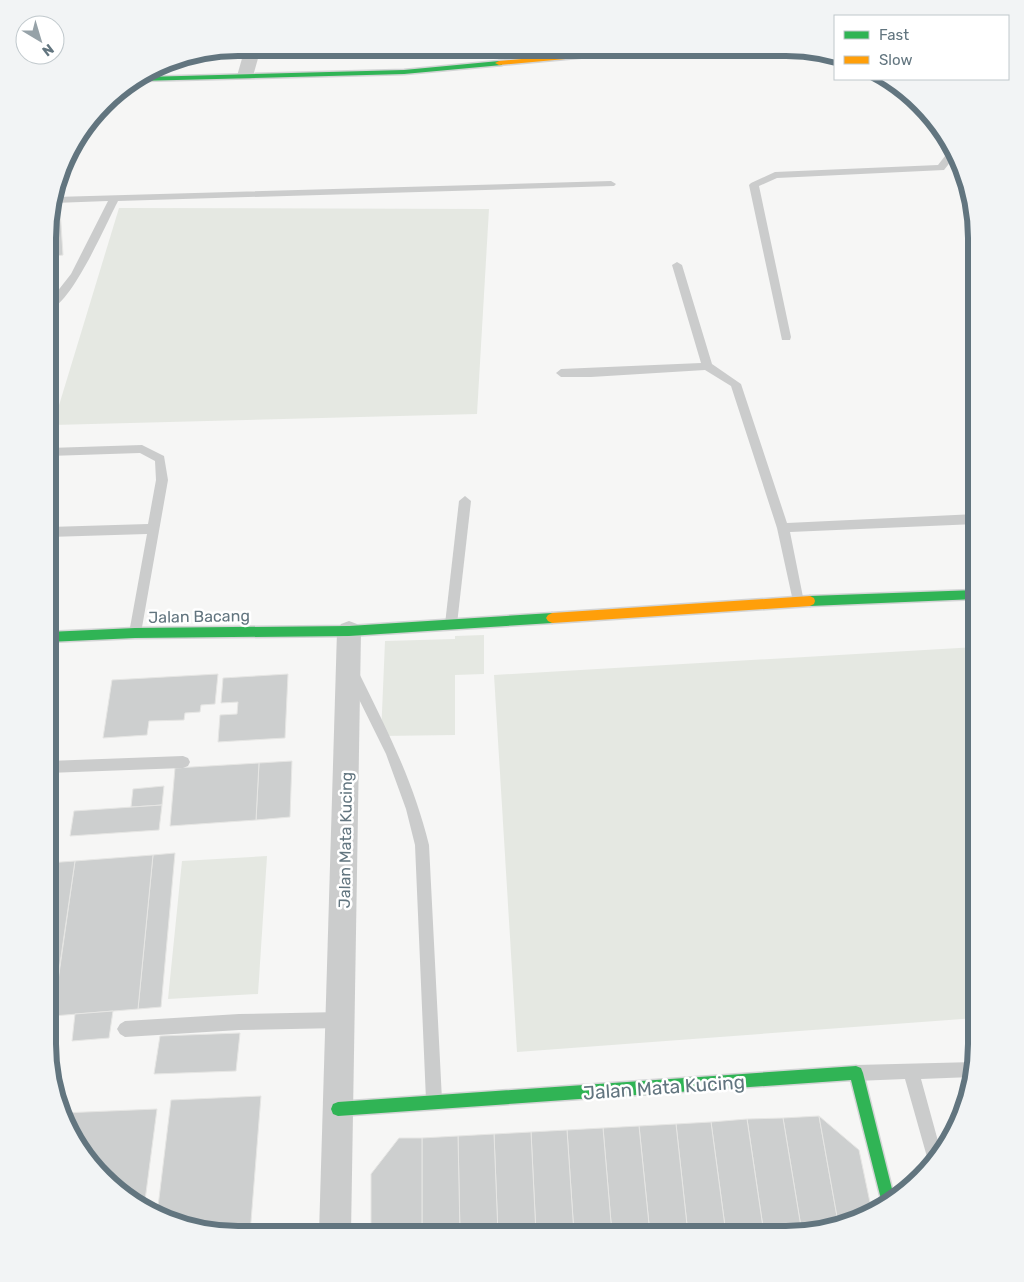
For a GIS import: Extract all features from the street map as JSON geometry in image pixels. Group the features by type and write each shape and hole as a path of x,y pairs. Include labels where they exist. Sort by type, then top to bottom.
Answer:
{"street":[{"path":"245,76 251,56"},
{"path":"151,79 404,72 577,56"},
{"name":"Jalan Bacang","path":"56,637 136,633 349,631 798,602 968,594"},
{"name":"Jalan Mata Kucing","path":"335,1226 349,631"},
{"path":"856,1073 886,1195"},
{"name":"Jalan Mata Kucing","path":"338,1109 856,1073"}],"lane":[{"path":"786,337 754,185 775,175 941,168 949,158"},
{"path":"61,200 611,184"},
{"path":"56,301 75,275 115,198"},
{"path":"677,265 707,366"},
{"path":"561,373 707,366 736,384 783,528 798,602"},
{"path":"56,452 142,449 160,458 162,480 136,633"},
{"path":"451,624 465,501"},
{"path":"783,528 968,519"},
{"path":"56,532 153,529"},
{"path":"349,666 392,753 413,808 422,845 434,1103"},
{"path":"56,767 183,762"},
{"path":"124,1029 238,1022 340,1020"},
{"path":"856,1073 966,1069"},
{"path":"911,1072 933,1150"}],"shaded area":[{"path":"119,208 489,209 477,414 56,425 56,415"},
{"path":"484,635 484,674 455,675 455,735 381,736 385,641 455,639 455,636"},
{"path":"968,647 968,1019 517,1052 494,675"},
{"path":"267,856 258,994 168,999 182,861"}],"building":[{"path":"59,209 63,255 56,256 56,239"},
{"path":"218,674 215,704 201,705 200,712 185,713 184,720 149,721 147,735 103,738 112,680"},
{"path":"288,674 285,738 218,742 220,715 237,714 238,702 221,703 223,678"},
{"path":"292,761 290,817 256,820 259,763"},
{"path":"259,763 256,820 170,826 175,768"},
{"path":"164,786 162,805 131,807 133,789"},
{"path":"162,805 159,830 70,836 74,811"},
{"path":"175,853 161,1007 138,1009 153,855"},
{"path":"153,855 138,1009 56,1016 56,995 75,861"},
{"path":"75,861 57,984 56,984 56,862"},
{"path":"113,1011 109,1038 72,1041 75,1014"},
{"path":"240,1033 236,1071 154,1074 160,1036"},
{"path":"261,1096 251,1226 215,1224 191,1220 158,1207 171,1100"},
{"path":"157,1109 145,1200 118,1181 101,1164 87,1145 70,1113"},
{"path":"819,1116 837,1218 801,1225 783,1118"},
{"path":"819,1116 859,1150 870,1205 837,1218"},
{"path":"783,1118 801,1225 763,1226 747,1119"},
{"path":"747,1119 763,1226 725,1226 711,1122"},
{"path":"711,1122 725,1226 687,1226 676,1124"},
{"path":"676,1124 687,1226 649,1226 639,1126"},
{"path":"639,1126 649,1226 611,1226 603,1128"},
{"path":"603,1128 611,1226 573,1226 567,1130"},
{"path":"567,1130 573,1226 536,1226 531,1132"},
{"path":"531,1132 536,1226 498,1226 494,1134"},
{"path":"494,1134 498,1226 460,1226 458,1136"},
{"path":"458,1136 460,1226 422,1226 422,1138"},
{"path":"399,1138 422,1138 422,1226 371,1226 371,1174"}],"traffic: fast":[{"path":"151,79 404,72 499,63"},
{"path":"810,601 968,594"},
{"path":"56,637 135,633 349,631 552,618"},
{"path":"338,1109 856,1073 886,1195"}],"traffic: slow":[{"path":"499,63 576,56"},
{"path":"552,618 810,601"}]}
